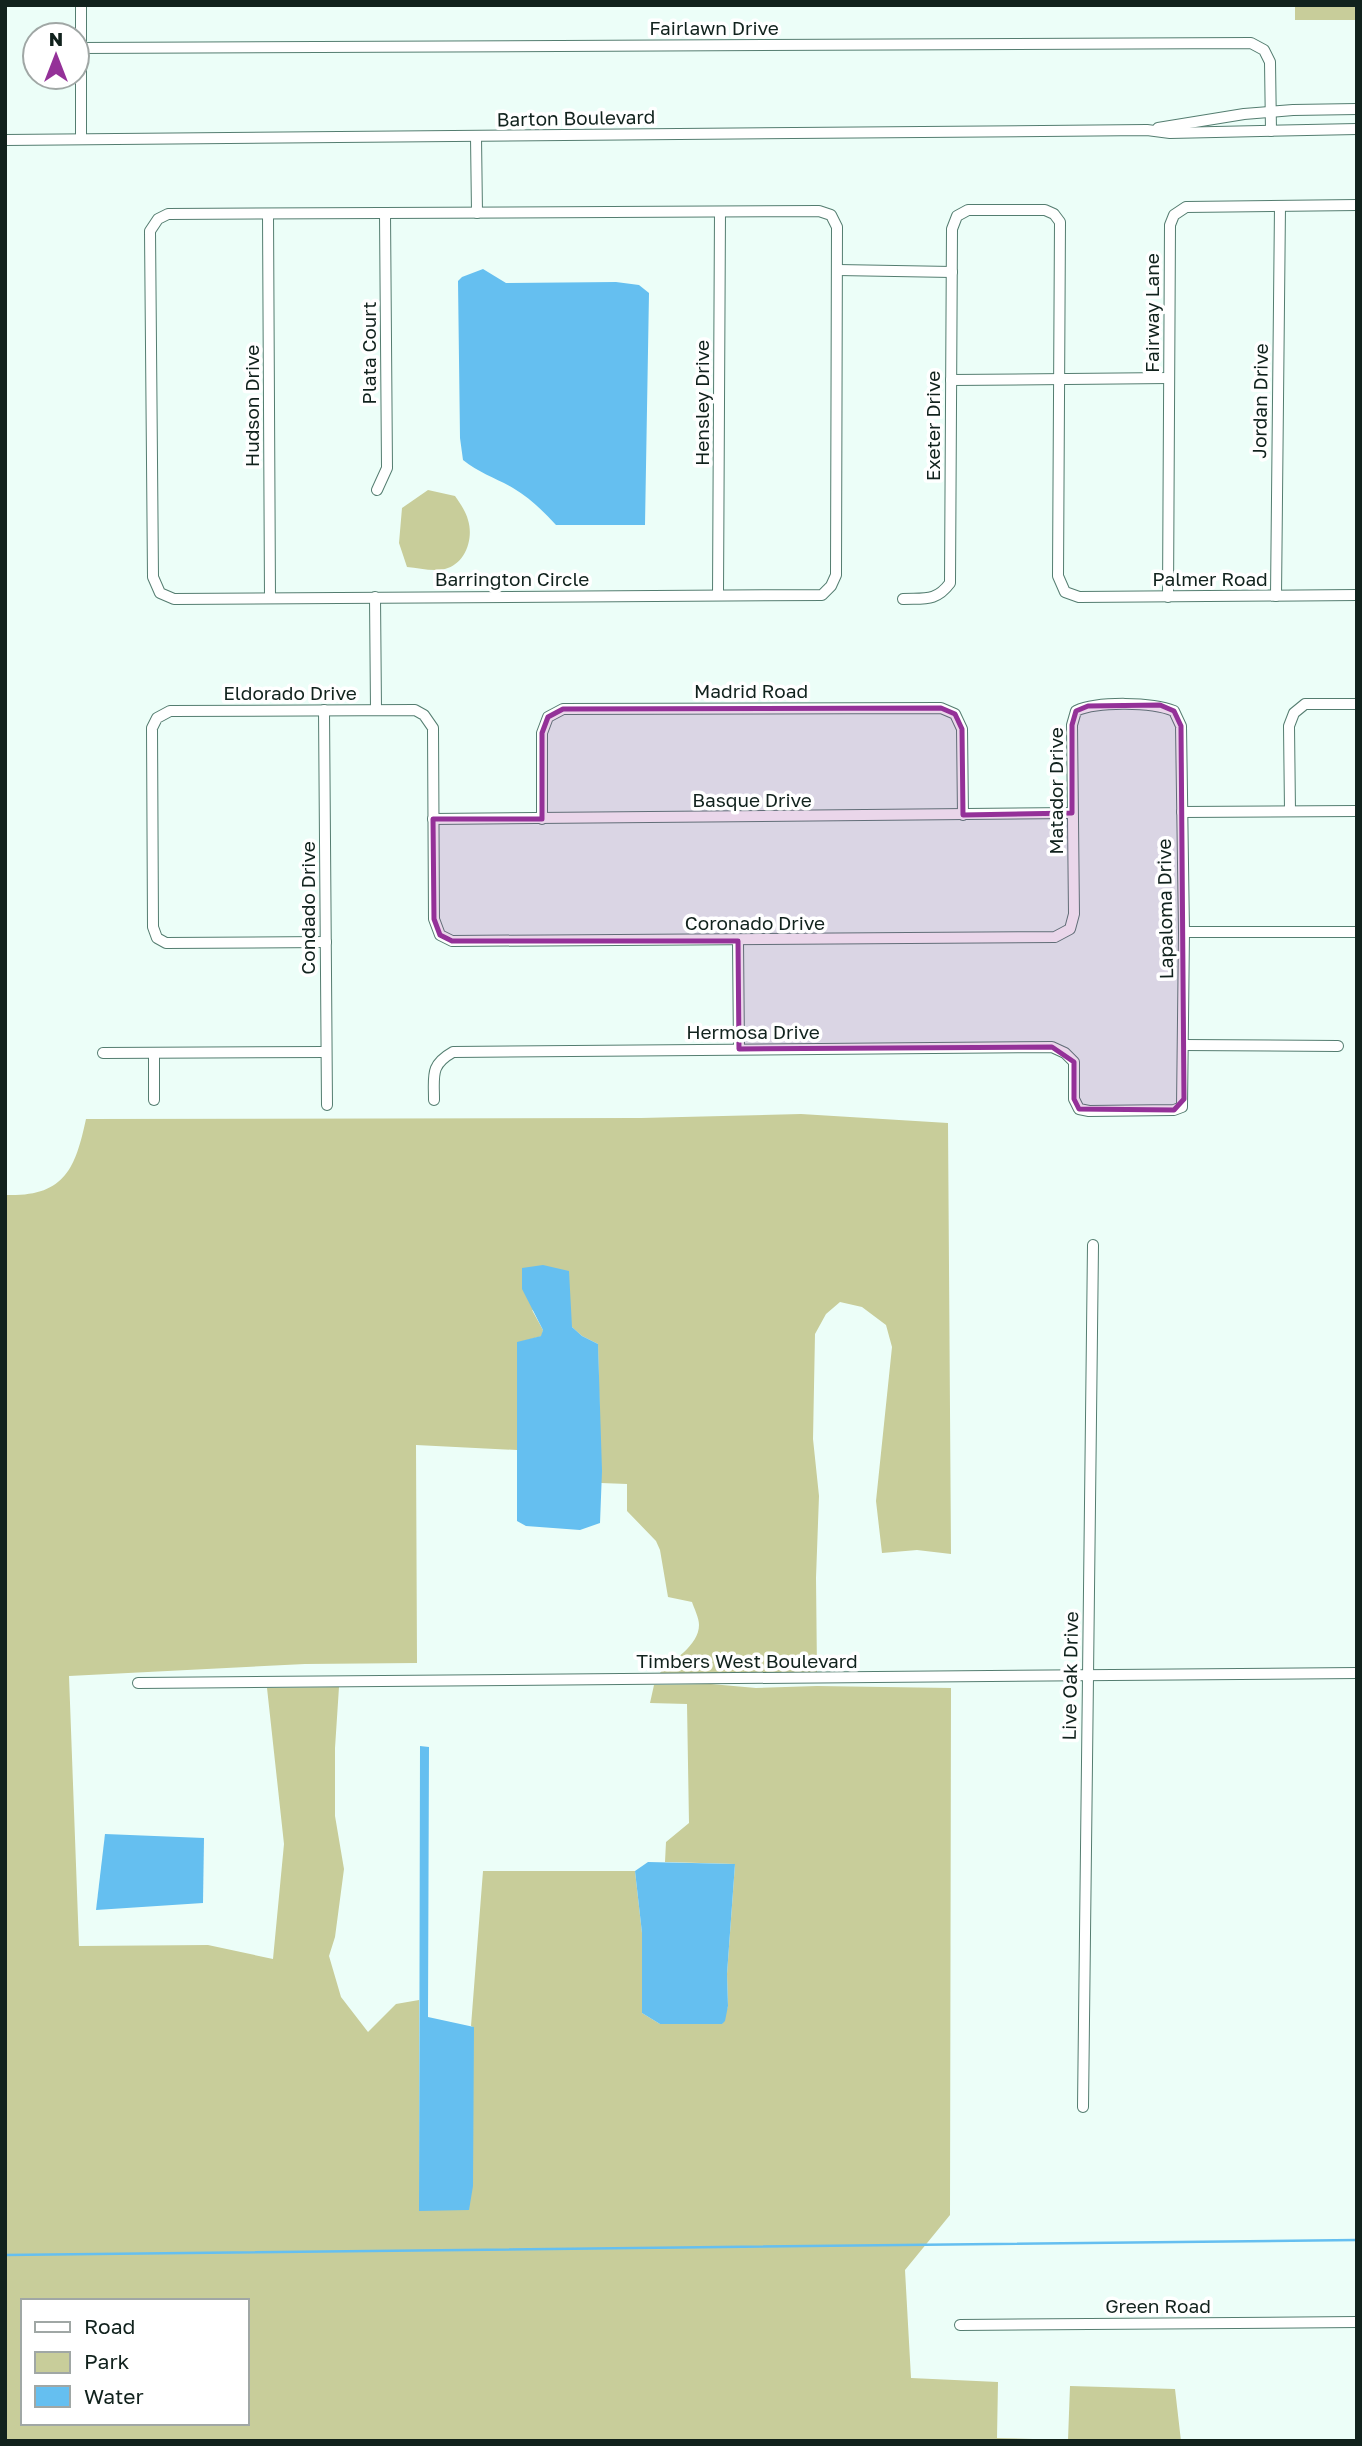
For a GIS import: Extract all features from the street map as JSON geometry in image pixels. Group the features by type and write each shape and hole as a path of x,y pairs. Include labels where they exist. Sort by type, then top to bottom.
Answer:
{"street":[{"name":"Fairlawn Drive","path":"91,48 1251,43 1264,50 1270,62 1271,131"},
{"path":"80,91 80,139"},
{"name":"Barton Boulevard","path":"1147,130 1227,115 1357,109"},
{"name":"Barton Boulevard","path":"5,140 1147,130 1170,133 1357,129"},
{"path":"477,137 477,213"},
{"name":"Fairway Lane","path":"1168,597 1170,225 1174,215 1186,207 1357,205"},
{"name":"Jordan Drive","path":"1276,596 1280,206"},
{"name":"Exeter Drive","path":"903,599 934,598 950,583 952,229 957,216 968,210 1045,210 1054,214 1060,222 1059,379"},
{"name":"Barrington Circle","path":"819,211 831,215 837,227 836,575 831,586 822,594 174,599 160,593 153,577 150,231 158,219 168,214 720,212 819,211"},
{"name":"Hensley Drive","path":"718,595 720,212"},
{"name":"Hudson Drive","path":"268,214 270,598"},
{"name":"Plata Court","path":"377,490 387,468 385,214"},
{"path":"838,270 952,272"},
{"path":"951,380 1169,378"},
{"name":"Palmer Road","path":"1059,379 1058,576 1065,592 1079,597 1357,595"},
{"path":"375,597 376,710"},
{"path":"1290,811 1289,726 1294,713 1305,704 1357,704"},
{"name":"Matador Drive","path":"1070,929 1074,914 1072,724 1076,711 1088,706 1160,705 1174,711"},
{"name":"Madrid Road","path":"542,819 542,733 548,717 562,709 941,708 955,714 962,729 963,815"},
{"name":"Condado Drive","path":"324,710 327,1104"},
{"name":"Eldorado Drive","path":"326,942 166,943 157,938 153,927 152,728 157,718 170,711 415,710 424,715 433,728 433,819"},
{"name":"Lapaloma Drive","path":"1073,1099 1079,1109 1089,1111 1174,1110 1182,1107 1184,932 1181,726 1174,711"},
{"path":"1182,812 1357,811"},
{"name":"Basque Drive","path":"433,819 1072,813"},
{"name":"Coronado Drive","path":"433,819 433,919 440,935 453,941 1055,937 1070,929"},
{"path":"1184,932 1357,932"},
{"path":"738,941 739,1049"},
{"path":"1183,1045 1338,1045"},
{"name":"Hermosa Drive","path":"434,1100 434,1069 441,1059 453,1052 1052,1047 1065,1053 1074,1062 1073,1099"},
{"path":"103,1053 326,1052"},
{"path":"154,1053 154,1100"},
{"name":"Live Oak Drive","path":"1083,2108 1093,1245"},
{"name":"Timbers West Boulevard","path":"138,1683 1357,1673"},
{"name":"Green Road","path":"960,2326 1357,2322"}],"highlighted area":[{"path":"1160,705 1174,711 1181,726 1184,1099 1174,1110 1079,1109 1074,1099 1074,1062 1052,1047 739,1049 738,941 452,941 440,935 434,919 433,819 542,819 542,733 548,717 563,709 941,708 955,714 962,729 963,815 1072,813 1072,725 1076,711 1088,706"}],"green space":[{"path":"1295,5 1357,5 1357,20 1295,20"},
{"path":"428,490 455,496 470,527 469,543 463,556 445,569 407,567 399,543 402,508"},
{"path":"801,1114 948,1123 951,1554 917,1550 882,1553 876,1501 892,1347 886,1325 862,1307 840,1302 826,1314 815,1334 813,1439 819,1496 817,1672 659,1674 695,1640 699,1625 696,1613 692,1602 668,1597 656,1541 627,1511 627,1484 601,1483 598,1344 572,1327 532,1310 543,1330 542,1336 517,1343 517,1450 416,1445 417,1663 305,1664 69,1676 79,1946 208,1945 273,1959 284,1844 267,1688 339,1687 335,1748 335,1816 344,1869 335,1937 329,1956 341,1997 368,2032 396,2004 419,2000 419,2211 472,2039 483,1871 635,1871 642,1933 642,2013 660,2024 722,2024 728,2006 727,1974 735,1864 665,1862 666,1842 689,1823 687,1704 650,1703 654,1685 951,1688 950,2215 905,2270 911,2378 998,2382 997,2438 1068,2440 1070,2386 1175,2389 1181,2441 5,2441 5,1195 41,1191 64,1177 77,1153 86,1119 641,1118"}],"water":[{"path":"483,269 506,283 616,282 639,285 649,293 645,525 556,525 519,492 463,460 460,438 458,281"},
{"path":"543,1265 569,1271 572,1327 598,1344 602,1471 600,1523 580,1530 526,1526 517,1521 517,1342 541,1336 543,1330 522,1289 522,1268"},
{"path":"420,1746 429,1747 428,2017 474,2027 473,2186 469,2210 419,2211"},
{"path":"105,1834 204,1838 203,1903 96,1910"},
{"path":"648,1862 735,1864 727,1974 728,2006 722,2024 660,2024 642,2013 642,1933 635,1871"}],"waterway":[{"path":"5,2255 1357,2240"}]}
